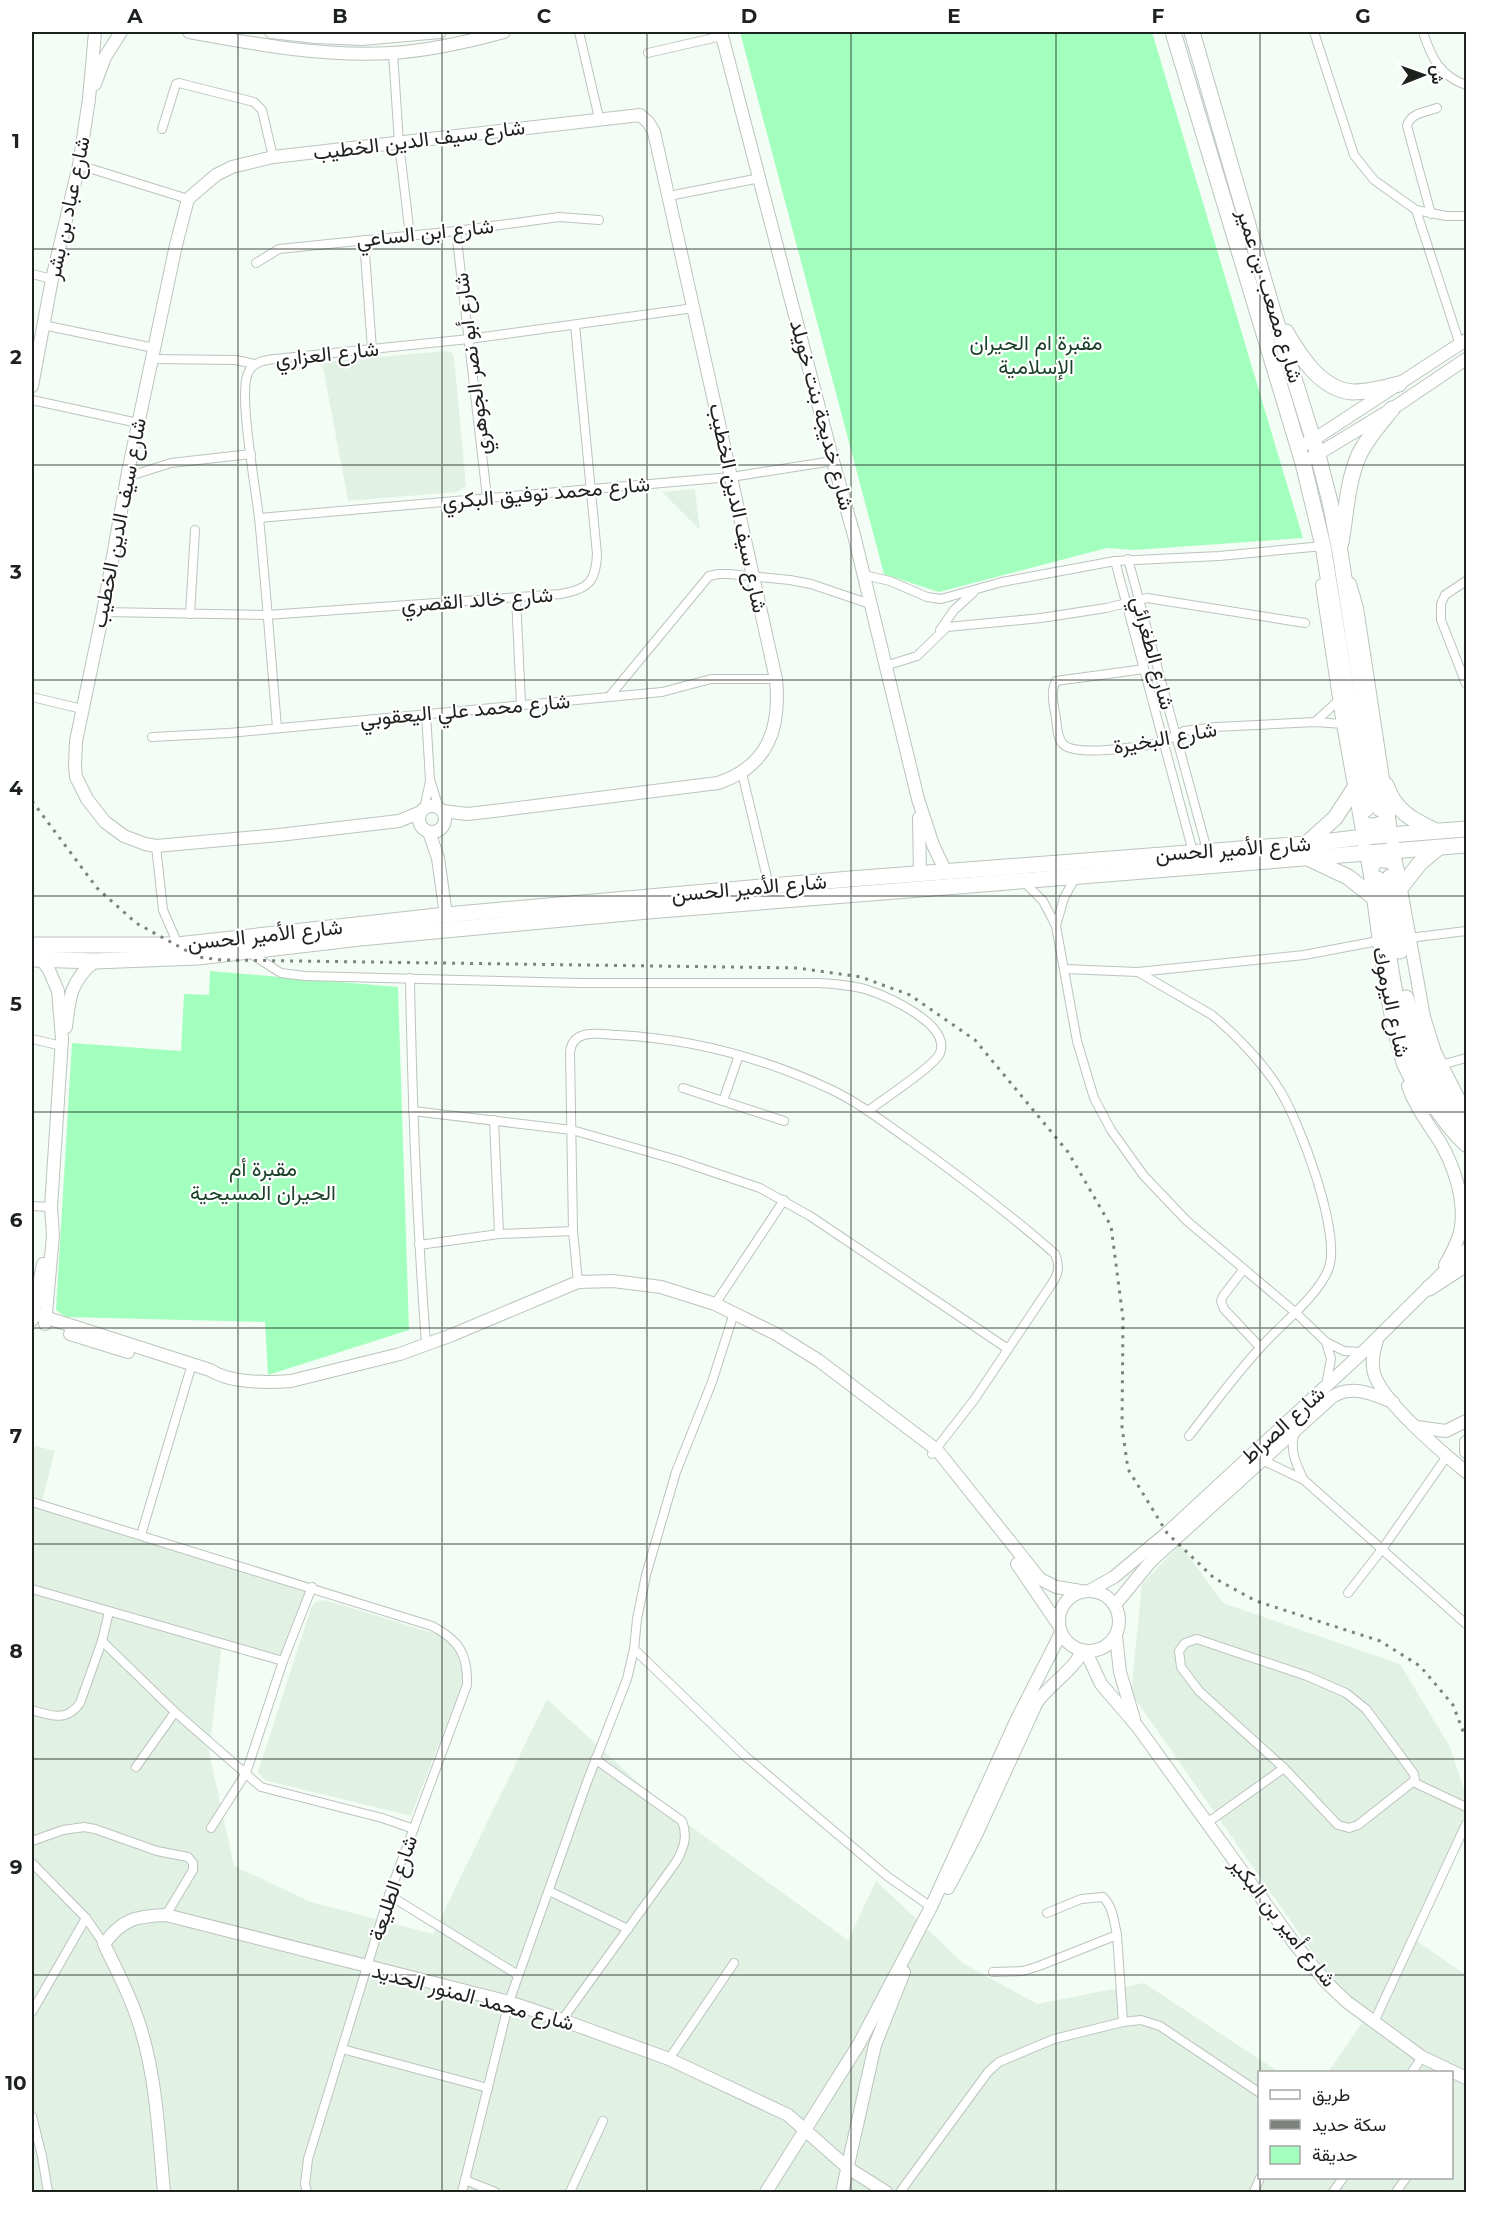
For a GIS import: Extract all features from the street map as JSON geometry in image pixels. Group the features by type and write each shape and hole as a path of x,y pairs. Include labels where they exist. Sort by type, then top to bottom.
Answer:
{"highway":[{"name":"شارع مصعب بن عمير","path":"1173,32 1303,463 1323,551 1374,812"},
{"name":"شارع مصعب بن عمير","path":"1192,32 1273,311 1318,455 1340,557 1374,812"},
{"path":"1273,311 1301,357 1324,380 1337,388 1350,392 1366,392 1399,384"},
{"path":"1340,557 1351,483 1359,457 1371,435 1392,409"},
{"path":"1386,785 1391,800 1403,812 1436,831"},
{"path":"1354,789 1335,818 1307,851 1371,895"},
{"name":"شارع الأمير الحسن","path":"36,959 94,961 187,958 360,938 648,910 1075,878 1307,851 1364,837 1467,829"},
{"name":"شارع الأمير الحسن","path":"32,945 177,945 446,915 1200,851 1307,851 1366,854 1467,846"},
{"path":"1387,877 1420,863 1438,848"},
{"name":"شارع اليرموك","path":"1387,877 1405,1034 1422,1091 1441,1115 1461,1128"},
{"name":"شارع اليرموك","path":"1387,877 1406,998 1431,1072 1467,1144"},
{"path":"1424,1292 1467,1264"}],"street":[{"name":"شارع عباد بن بشر","path":"32,386 52,279 79,165 89,99 94,32"},
{"name":"شارع عباد بن بشر","path":"89,99 105,57 121,32"},
{"path":"189,32 269,46 355,54 393,53 468,41 504,32"},
{"path":"271,32 362,39 440,32"},
{"path":"579,32 599,118"},
{"path":"1314,32 1354,155 1374,180 1416,210 1431,214 1467,216"},
{"path":"1424,32 1429,50 1440,68 1453,80 1467,85"},
{"path":"648,53 722,34"},
{"name":"شارع خديجة بنت خويلد","path":"722,34 864,575 918,799 933,845 946,872"},
{"path":"393,53 399,143 410,236"},
{"path":"162,129 176,84 179,82 254,102 262,111 273,157"},
{"path":"1431,214 1407,126 1408,120 1413,116 1437,108"},
{"name":"شارع سيف الدين الخطيب","path":"423,810 399,821 156,846 133,840 115,831 94,811 76,777 74,753 82,709 103,612 138,423 188,199 216,175 232,167 273,157 640,115 654,132 776,679 777,713 772,738 764,752 742,773 718,783 467,813 441,810"},
{"path":"79,165 188,199"},
{"path":"669,196 760,178"},
{"path":"1298,447 1313,440 1463,343 1416,210"},
{"name":"شارع ابن الساعي","path":"256,263 276,249 456,231 559,217 599,220"},
{"name":"شارع أبو نصر الجوهري","path":"456,231 487,497"},
{"path":"364,240 372,350"},
{"path":"32,274 52,279"},
{"name":"شارع العزاري","path":"277,727 245,386 248,372 254,364 268,360 469,339 694,308"},
{"path":"43,325 153,353 236,360 254,364"},
{"name":"شارع خالد القصري","path":"103,612 267,615 561,594 580,589 595,575 597,554 575,325"},
{"path":"1303,463 1392,409 1467,359"},
{"path":"32,400 138,423"},
{"path":"127,477 171,463 251,454"},
{"name":"شارع محمد توفيق البكري","path":"259,518 731,477 833,461"},
{"path":"190,614 195,530"},
{"path":"864,575 890,581 927,597 947,598 1002,582 1128,559 1323,551"},
{"name":"شارع مصعب بن عمير","path":"1323,551 1323,589 1354,789 1392,835 1394,851"},
{"name":"شارع مصعب بن عمير","path":"1340,557 1357,608 1386,785 1364,837 1366,854"},
{"name":"شارع الطغرائي","path":"1128,559 1176,736 1200,851"},
{"name":"شارع الطغرائي","path":"1116,561 1144,669 1200,851"},
{"path":"609,697 709,576 718,574 798,581 870,604"},
{"path":"1467,581 1445,595 1440,611 1441,620 1467,684"},
{"path":"885,666 917,656 925,650 954,610 976,589"},
{"path":"516,597 521,705"},
{"path":"939,633 951,626 1041,618 1138,600 1157,599 1305,623"},
{"name":"شارع البخيرة","path":"1144,669 1056,681 1053,694 1059,735 1063,744 1077,750 1144,746 1165,741 1184,731 1215,727 1315,722 1343,724"},
{"name":"شارع محمد علي اليعقوبي","path":"152,737 229,733 609,697 674,690 711,679 776,679"},
{"path":"32,697 82,709"},
{"path":"1315,722 1339,700"},
{"path":"426,714 430,780 419,820 438,858"},
{"path":"742,773 769,886"},
{"path":"430,780 445,819 438,858 446,915"},
{"name":"شارع خديجة بنت خويلد","path":"918,799 921,843 920,874"},
{"path":"423,810 431,806 441,810"},
{"name":"شارع سيف الدين الخطيب","path":"442,827 467,813"},
{"name":"شارع سيف الدين الخطيب","path":"399,821 425,829"},
{"path":"425,829 436,832 442,827"},
{"path":"156,846 163,910 177,945 187,958"},
{"name":"شارع اليرموك","path":"1394,851 1387,877 1371,895 1393,1028 1403,1064 1422,1091"},
{"name":"شارع اليرموك","path":"1366,854 1387,877 1409,938 1424,1017 1441,1065 1467,1113"},
{"path":"1056,926 1064,898 1075,878"},
{"path":"1023,882 1043,901 1056,926 1077,1041 1095,1098 1112,1130 1144,1176 1187,1221 1295,1312 1326,1342 1344,1351 1363,1352"},
{"path":"1409,938 1467,931"},
{"path":"1065,969 1138,972 1304,955 1378,942"},
{"path":"248,952 273,969 290,974 604,983 819,983 866,989 919,1016 938,1033 941,1046 939,1054 926,1069 868,1111"},
{"path":"36,959 49,970 58,991 62,1043 51,1207 53,1235 46,1321"},
{"path":"62,1043 75,983 79,975 94,961"},
{"path":"1138,972 1222,1024 1266,1071 1279,1089 1290,1111 1316,1179 1332,1251 1328,1271 1295,1312 1260,1347 1189,1436"},
{"path":"410,978 418,1245 426,1344"},
{"path":"578,1282 573,1231 570,1052 571,1044 580,1035 660,1038 720,1048 833,1091 868,1111 978,1189 1055,1254 1057,1275 935,1452"},
{"path":"32,1039 62,1043"},
{"path":"723,1101 740,1055"},
{"path":"1441,1065 1467,1058"},
{"path":"1403,1064 1415,1103 1446,1154 1457,1183 1461,1227 1440,1276"},
{"path":"683,1088 784,1121"},
{"path":"413,1112 572,1130 677,1160 760,1188 784,1200 1008,1349"},
{"path":"494,1120 499,1234"},
{"path":"715,1304 784,1200"},
{"path":"32,1206 51,1207"},
{"path":"51,1221 46,1234 42,1275 32,1317 209,1375 216,1374 257,1382 291,1381 400,1354 578,1282 613,1281 661,1287 715,1304 776,1334 818,1360 935,1452 1040,1580 1056,1587 1086,1591 1109,1598 1119,1615 1116,1636 1110,1644 1101,1649 1084,1652 1066,1641 1005,1549 935,1452"},
{"path":"418,1245 499,1234 573,1231"},
{"name":"شارع الصراط","path":"1086,1591 1114,1577 1167,1533 1363,1352 1467,1251"},
{"path":"1243,1270 1221,1301 1224,1309 1260,1347"},
{"path":"1424,1292 1467,1272"},
{"path":"462,2193 509,2002 595,1759 627,1679 646,1575 676,1472 712,1382 734,1313"},
{"path":"1378,1336 1373,1354 1373,1370 1376,1378 1393,1402 1416,1426 1467,1472"},
{"path":"1325,1387 1331,1359 1326,1342"},
{"path":"141,1535 191,1368"},
{"name":"شارع الصراط","path":"1115,1605 1151,1561 1260,1460 1339,1392 1355,1390 1366,1392 1393,1402"},
{"path":"1416,1426 1446,1431 1467,1421"},
{"path":"1296,1428 1292,1449 1304,1480"},
{"path":"1467,1442 1467,1452"},
{"path":"1348,1593 1383,1548 1447,1456"},
{"path":"1260,1460 1304,1480 1467,1624"},
{"path":"32,1502 312,1587 283,1661 246,1773 210,1828"},
{"name":"شارع الطليعة","path":"307,2193 305,2184 308,2159 366,1967 389,1895 467,1685 468,1669 464,1656 446,1633 432,1626 312,1587"},
{"path":"32,1589 283,1661"},
{"path":"766,2193 850,2061 931,1907 1059,1629 1059,1613 1071,1596 1086,1591"},
{"path":"32,1710 58,1718 75,1710 102,1641 109,1612"},
{"name":"شارع أمير بن البكير","path":"1116,1636 1120,1672 1137,1726"},
{"path":"1197,1639 1207,1642 1307,1676 1346,1693 1375,1719 1416,1777 1413,1782 1358,1825 1344,1828 1338,1825 1284,1768 1199,1691 1186,1676 1179,1659 1179,1651 1185,1643 1197,1639"},
{"path":"102,1641 175,1712 261,1787 382,1818 414,1829"},
{"path":"634,1649 745,1756 887,1876 931,1907"},
{"path":"842,2193 869,2068 882,2025 908,1965 976,1835 1037,1702 1045,1690 1075,1664 1084,1652"},
{"name":"شارع أمير بن البكير","path":"1084,1652 1101,1684 1137,1726 1294,1943 1326,1982 1347,2002 1422,2057 1452,2071"},
{"path":"136,1767 175,1712"},
{"path":"562,2020 681,1852 686,1830 682,1821 595,1759"},
{"path":"1207,1823 1284,1768"},
{"path":"1413,1782 1467,1807"},
{"path":"1374,2022 1467,1824"},
{"path":"32,1841 63,1830 84,1827 157,1851 188,1857 193,1863 193,1870 166,1915"},
{"path":"32,1863 86,1918 104,1944 125,1986 143,2036 153,2085 164,2193"},
{"path":"549,1891 627,1929"},
{"path":"389,1895 518,1975"},
{"path":"1047,1913 1081,1899 1103,1897 1108,1902 1117,1935 1123,2022"},
{"name":"شارع محمد المنور الحديد","path":"104,1944 112,1932 124,1923 142,1916 166,1915 509,2002 669,2059 788,2115 848,2168 886,2193"},
{"path":"32,2012 86,1918"},
{"path":"993,1972 1023,1971 1117,1935"},
{"path":"669,2059 734,1963"},
{"path":"900,2193 993,2066 1054,2039 1123,2022 1141,2020 1160,2026 1258,2092"},
{"path":"342,2049 488,2088"},
{"path":"850,2061 855,2057 864,2059 869,2068"},
{"path":"1413,2071 1422,2057"},
{"name":"شارع أمير بن البكير","path":"1453,2071 1467,2078"},
{"path":"32,2116 48,2193"},
{"path":"570,2193 603,2121"},
{"path":"1254,2193 1260,2179"},
{"path":"1333,2193 1342,2179"},
{"path":"1396,2193 1405,2179"},
{"path":"465,2180 495,2193"}],"shaded area":[{"path":"446,351 452,353 454,357 466,486 457,492 348,501 322,362"},
{"path":"695,489 700,530 662,492"},
{"path":"32,1445 55,1451 42,1502 311,1584 285,1658 222,1643 209,1752 234,1866 311,1902 433,1934 547,1699 668,1810 848,1940 876,1881 963,1963 1037,2004 1144,1983 1277,2071 1258,2071 1258,2179 1453,2179 1453,2071 1329,2071 1362,2023 1131,1693 1142,1584 1180,1544 1223,1603 1400,1664 1450,1747 1466,1796 1466,1814 1414,1939 1466,1975 1466,2192 32,2192"},
{"path":"325,1600 443,1636 453,1645 460,1657 463,1682 411,1816 264,1780 258,1772 311,1608 316,1602"}],"green space":[{"name":"مقبرة ام الحيران الإسلامية","path":"740,32 1152,32 1303,538 1135,550 1107,548 939,592 884,574"},
{"name":"مقبرة أم الحيران المسيحية","path":"210,971 398,987 409,1330 268,1375 265,1322 66,1317 56,1310 72,1043 181,1051 184,994 209,995"}],"railway":[{"path":"32,801 97,888 136,923 198,957 222,960 798,968 861,977 910,995 975,1040 1068,1152 1111,1226 1123,1318 1122,1427 1128,1469 1167,1533 1214,1578 1256,1601 1380,1641 1420,1666 1453,1705 1466,1739"}]}
